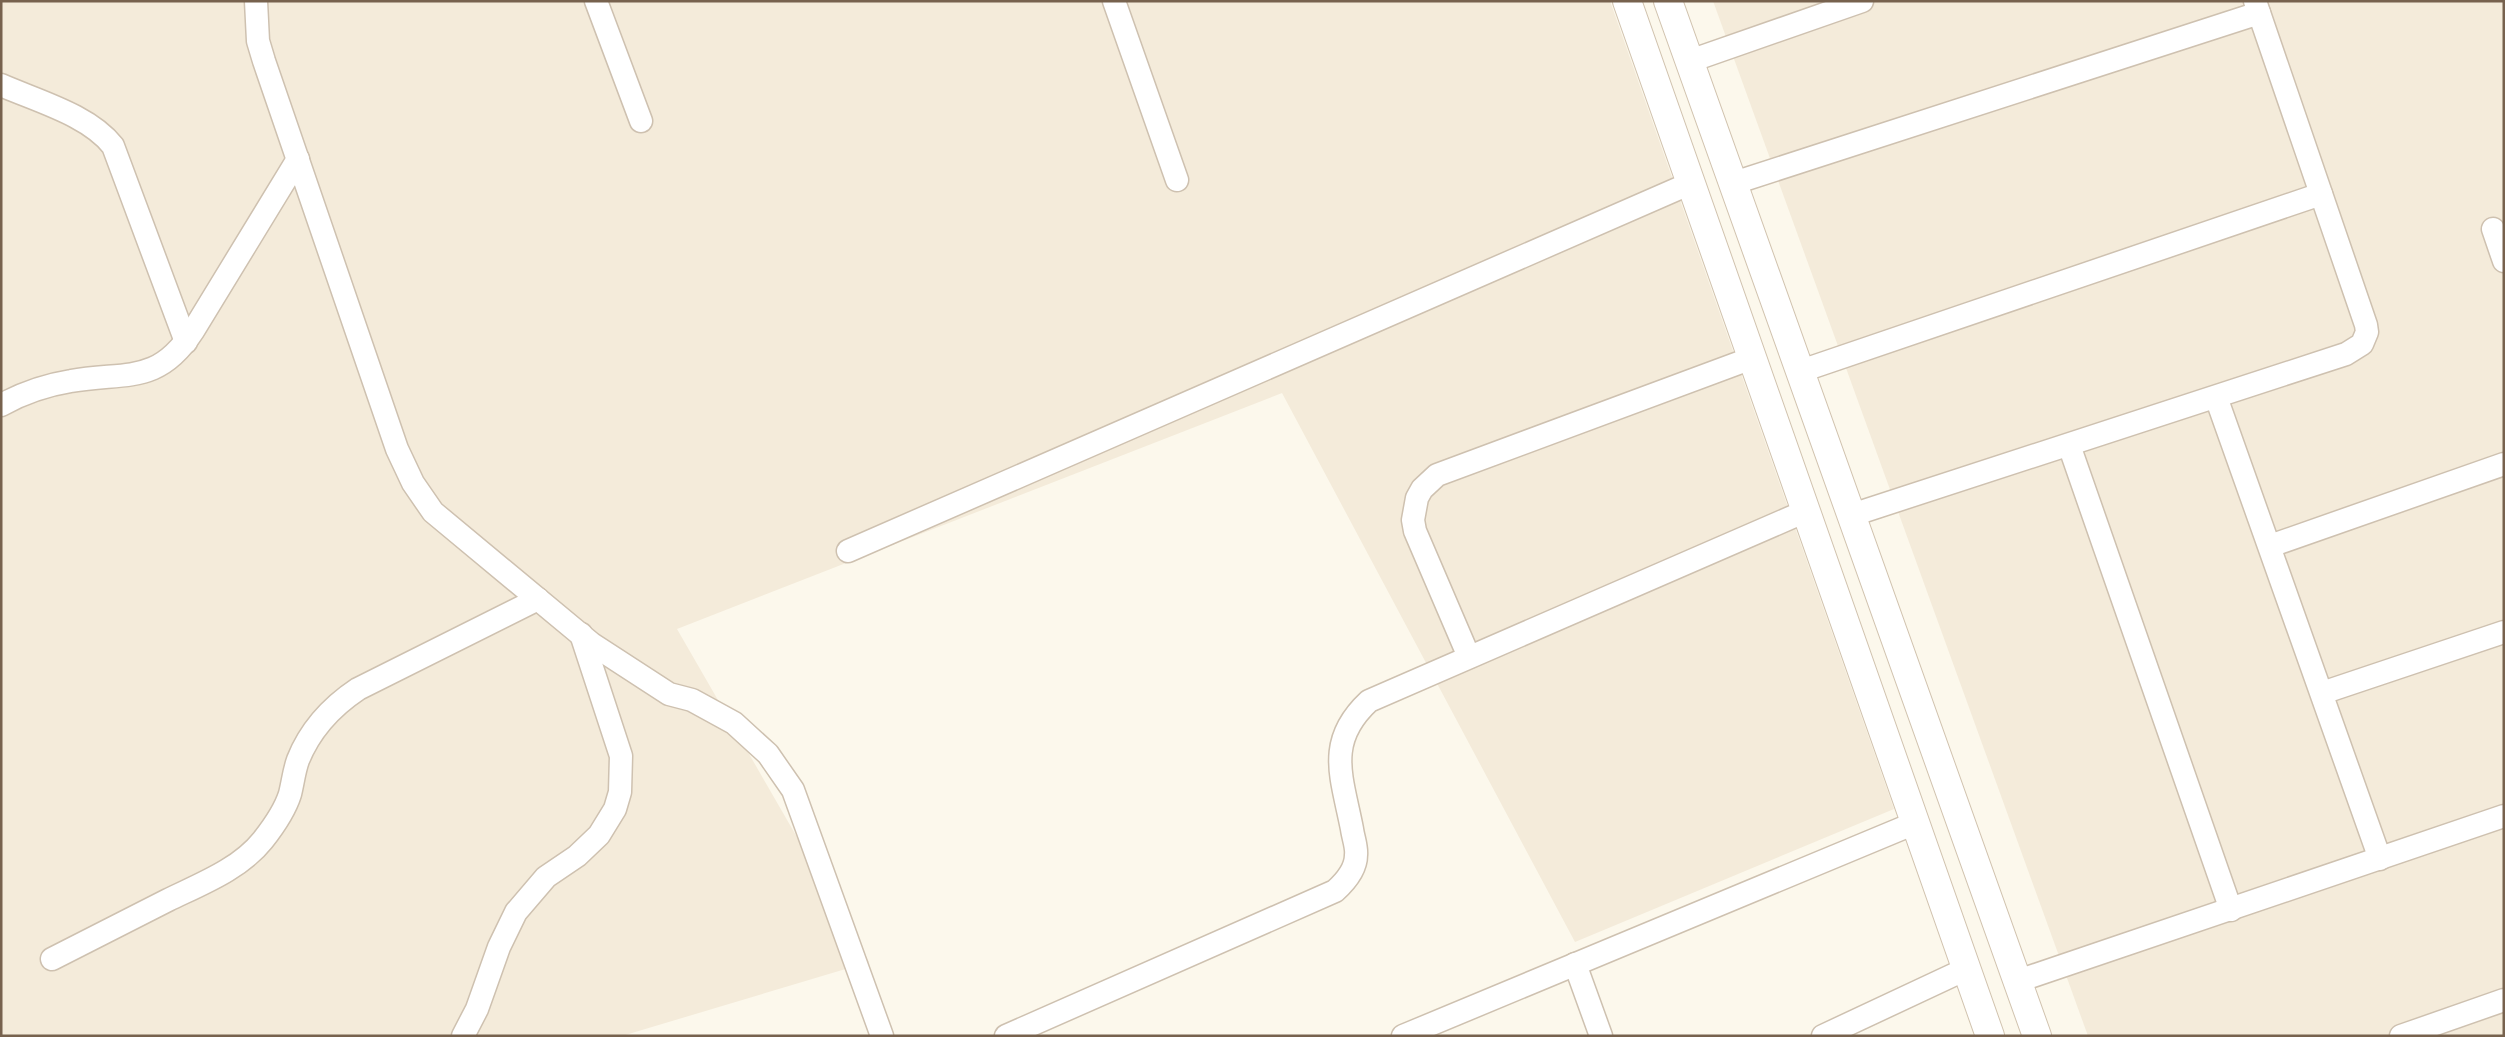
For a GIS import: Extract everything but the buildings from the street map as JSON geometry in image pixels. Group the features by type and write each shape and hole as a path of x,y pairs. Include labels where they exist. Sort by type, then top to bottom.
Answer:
{"street":[{"path":"256,1 258,41 397,449 413,483 433,512 581,634 669,694 692,700 734,723 753,738 782,772 793,790 882,1036"},
{"path":"596,1 641,122"},
{"path":"1114,1 1177,180"},
{"path":"1627,1 1990,1036"},
{"path":"1668,1 2037,1036"},
{"path":"1690,61 1862,1"},
{"path":"1734,183 2257,7 2366,325 2362,344 2346,354 1852,515"},
{"path":"1,85 88,123 105,136 113,146 186,342"},
{"path":"1,405 53,384 142,373 167,360 186,342 298,159"},
{"path":"848,551 1691,183"},
{"path":"1801,371 2321,194"},
{"path":"2493,229 2504,261"},
{"path":"1469,657 1415,531 1414,508 1422,489 1428,481 1437,475 1752,358"},
{"path":"2216,397 2380,859"},
{"path":"2069,445 2231,910"},
{"path":"2270,546 2504,464"},
{"path":"1006,1036 1335,891 1350,875 1356,855 1340,764 1340,746 1346,729 1356,713 1369,701 1806,511"},
{"path":"1838,602 1878,589"},
{"path":"52,959 219,874 249,854 262,842 282,811 290,794 296,768 306,743 327,714 342,700 367,684 538,599"},
{"path":"2322,693 2504,632"},
{"path":"463,1036 478,1009 498,947 516,912 546,878 589,846 599,835 615,809 620,792 621,756 581,634"},
{"path":"2018,981 2504,816"},
{"path":"1403,1036 1436,1029 1576,964 1915,823"},
{"path":"1576,964 1601,1036"},
{"path":"1824,1036 1966,969"},
{"path":"2401,1036 2504,1000"}],"shaded area":[{"path":"1,1 1610,1 1894,809 1575,942 1282,393 677,629 869,962 622,1036 1,1036"},
{"path":"1713,1 2504,1 2504,1036 2088,1036"}]}
